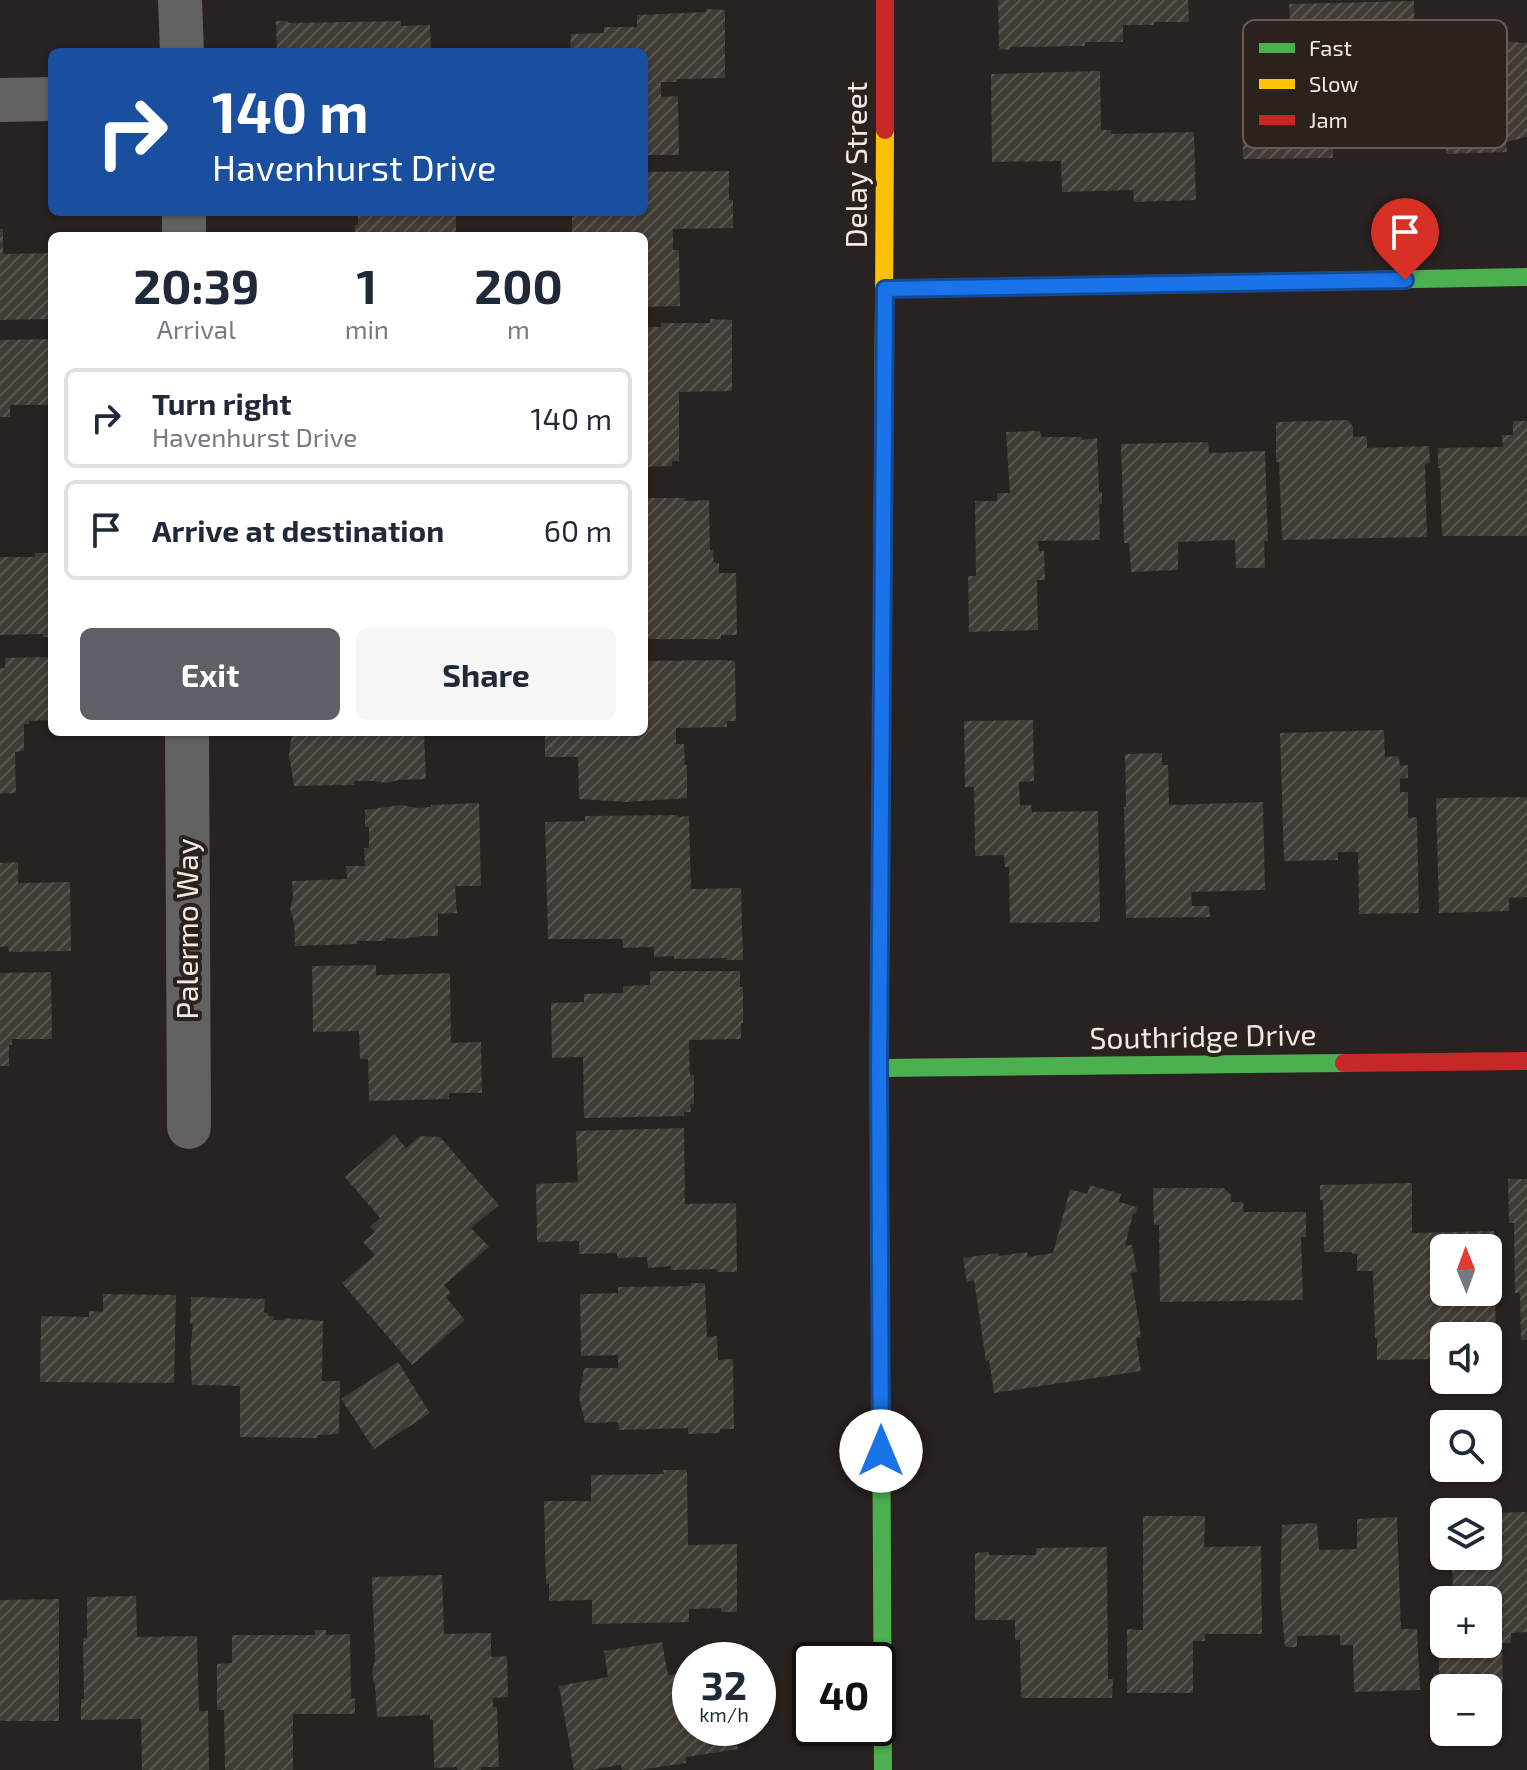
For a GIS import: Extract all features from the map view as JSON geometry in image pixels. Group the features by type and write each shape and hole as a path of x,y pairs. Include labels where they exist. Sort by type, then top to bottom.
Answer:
{"street":[{"path":"180,0 182,48"},
{"name":"Delay Street","path":"883,1770 879,1068 885,0"},
{"path":"0,100 48,99"},
{"path":"885,289 1527,277"},
{"name":"Palermo Way","path":"187,736 189,1127"},
{"name":"Southridge Drive","path":"879,1068 1527,1061"}],"building":[{"path":"998,0 1188,0 1189,22 1123,25 1123,42 999,49"},
{"path":"1414,1 1414,20 1290,20 1289,4"},
{"path":"706,9 725,10 725,78 661,82 661,97 678,96 679,155 648,155 648,48 570,48 571,34 604,33 604,27 637,27 637,15 706,12"},
{"path":"276,21 401,21 401,26 430,25 431,48 277,48"},
{"path":"1507,42 1527,43 1527,137 1507,142"},
{"path":"1100,71 1101,130 1111,130 1111,134 1194,132 1196,200 1134,202 1133,190 1062,192 1061,161 992,162 991,74"},
{"path":"1242,111 1243,148 1333,148 1333,158 1243,159"},
{"path":"1446,148 1507,148 1507,152 1446,154"},
{"path":"729,171 733,228 673,229 673,250 679,250 680,306 648,307 648,232 572,232 572,216 648,216 648,172"},
{"path":"358,216 456,216 456,232 355,232 355,225 358,225"},
{"path":"0,229 3,229 3,254 48,253 48,319 0,320"},
{"path":"710,319 732,320 732,391 679,392 679,461 672,461 672,466 648,467 648,327 661,327 661,323 710,323"},
{"path":"48,339 48,405 10,405 10,417 0,417 0,340"},
{"path":"1347,420 1353,426 1353,437 1367,436 1367,448 1429,446 1430,463 1425,464 1427,537 1282,540 1276,422"},
{"path":"1513,421 1527,421 1527,536 1442,536 1438,448 1503,447 1502,435 1513,435"},
{"path":"1040,431 1041,437 1097,438 1099,492 1102,492 1102,504 1099,504 1100,540 1038,541 1039,551 1044,551 1045,580 1037,580 1038,630 969,632 968,576 976,576 975,501 997,501 997,493 1010,493 1006,432"},
{"path":"1208,442 1209,453 1265,451 1268,541 1264,541 1265,568 1236,568 1235,540 1178,542 1178,570 1131,572 1129,543 1124,543 1121,444"},
{"path":"648,498 709,500 710,550 713,550 714,563 719,563 719,573 736,573 737,635 721,635 721,639 648,639"},
{"path":"35,553 48,553 48,637 43,637 43,634 0,635 0,557 35,557"},
{"path":"48,657 48,720 24,724 24,751 15,752 16,793 0,794 0,668 5,668 5,658"},
{"path":"648,661 735,661 736,721 727,721 727,727 676,728 676,744 684,744 687,798 626,802 579,799 578,757 545,757 545,736 648,736"},
{"path":"1033,720 1034,781 1019,782 1020,805 1031,805 1032,812 1098,811 1100,922 1010,923 1009,867 1005,867 1004,855 975,856 974,787 965,787 964,721"},
{"path":"1384,730 1385,757 1399,756 1400,766 1408,765 1408,778 1400,779 1400,792 1408,792 1408,818 1417,817 1419,913 1359,914 1358,852 1338,852 1338,860 1284,861 1280,733"},
{"path":"291,736 424,736 426,779 294,786 289,754"},
{"path":"1162,753 1162,765 1168,765 1169,805 1263,802 1265,890 1191,892 1192,906 1209,906 1210,917 1126,918 1125,754"},
{"path":"1527,797 1527,897 1509,898 1509,911 1439,913 1436,798"},
{"path":"479,803 481,886 455,886 457,913 438,914 438,936 295,946 290,909 292,881 347,879 346,866 365,866 364,848 369,848 369,827 365,827 365,810 402,805 417,808"},
{"path":"585,816 689,816 691,889 741,888 743,960 654,957 654,947 623,948 622,939 548,939 545,822 585,821"},
{"path":"18,862 18,883 70,882 71,951 9,952 8,946 0,947 0,863"},
{"path":"376,965 376,975 450,973 451,1043 481,1042 482,1093 449,1093 449,1099 369,1101 368,1059 360,1059 359,1031 313,1032 312,966"},
{"path":"650,971 740,971 740,987 743,987 741,1039 689,1040 694,1104 690,1104 691,1112 684,1112 684,1116 584,1118 583,1057 552,1058 551,1003 584,1002 584,994 623,993 623,986 650,985"},
{"path":"51,972 52,1039 12,1039 9,1066 0,1066 0,973"},
{"path":"684,1128 685,1204 736,1203 737,1272 671,1270 671,1266 648,1268 647,1257 617,1258 617,1253 579,1254 579,1241 537,1242 536,1184 578,1182 576,1131"},
{"path":"394,1134 406,1148 420,1136 440,1137 499,1205 471,1228 489,1247 444,1285 451,1293 446,1297 465,1320 412,1365 342,1283 375,1255 363,1242 375,1232 370,1227 380,1218 345,1177"},
{"path":"1508,1179 1527,1179 1527,1340 1521,1340 1520,1293 1515,1293 1514,1223 1509,1223"},
{"path":"1412,1183 1412,1233 1494,1231 1494,1234 1430,1234 1430,1306 1495,1306 1496,1322 1430,1322 1430,1359 1377,1360 1373,1271 1357,1271 1357,1254 1352,1252 1324,1252 1323,1200 1320,1200 1320,1185"},
{"path":"1090,1185 1121,1194 1119,1202 1137,1207 1125,1246 1132,1245 1137,1272 1131,1273 1141,1337 1136,1338 1141,1371 994,1393 974,1280 967,1282 963,1258 998,1253 999,1256 1027,1252 1028,1257 1053,1253 1070,1189 1087,1194"},
{"path":"1153,1188 1224,1188 1231,1195 1231,1202 1243,1202 1244,1212 1306,1212 1306,1237 1301,1237 1303,1300 1160,1302 1159,1225 1154,1225"},
{"path":"691,1283 705,1283 707,1337 717,1336 718,1360 733,1359 734,1429 720,1429 720,1433 688,1434 688,1428 619,1430 618,1422 585,1423 579,1397 584,1368 618,1368 618,1355 581,1356 580,1294 618,1293 618,1287 691,1286"},
{"path":"103,1294 176,1295 174,1383 40,1382 41,1316 89,1317 89,1311 103,1312"},
{"path":"191,1297 265,1299 264,1312 274,1316 273,1320 323,1321 322,1381 340,1381 339,1434 318,1435 317,1438 240,1437 240,1386 192,1385"},
{"path":"398,1362 430,1413 374,1449 341,1399"},
{"path":"663,1470 687,1470 688,1545 737,1544 737,1612 721,1612 721,1608 689,1609 689,1622 592,1624 592,1600 549,1601 544,1501 591,1501 591,1475 664,1474"},
{"path":"1527,1512 1527,1632 1511,1633 1511,1643 1502,1643 1502,1586 1453,1586 1452,1570 1502,1570 1502,1513"},
{"path":"1143,1516 1205,1516 1204,1547 1261,1546 1262,1634 1205,1634 1205,1641 1193,1641 1193,1693 1127,1693 1127,1629 1143,1630"},
{"path":"1397,1517 1401,1629 1417,1629 1420,1690 1354,1692 1353,1645 1340,1645 1340,1635 1297,1636 1297,1647 1285,1647 1280,1592 1282,1525 1317,1523 1319,1550 1357,1549 1357,1519"},
{"path":"1107,1547 1108,1679 1113,1679 1112,1698 1021,1698 1020,1640 1015,1640 1015,1620 975,1620 975,1553 1036,1555 1036,1548"},
{"path":"442,1575 444,1634 491,1633 491,1657 507,1656 508,1697 493,1698 493,1707 497,1707 499,1767 481,1767 481,1770 434,1768 433,1720 430,1720 430,1715 377,1717 372,1673 375,1660 372,1577"},
{"path":"136,1596 137,1637 197,1636 199,1711 208,1711 209,1770 142,1770 141,1719 81,1720 87,1597"},
{"path":"59,1599 59,1721 0,1721 0,1600"},
{"path":"315,1630 326,1630 326,1635 350,1634 351,1699 355,1698 355,1714 293,1714 293,1770 225,1770 224,1710 217,1710 217,1664 232,1663 232,1635 315,1635"},
{"path":"662,1642 668,1675 672,1674 672,1746 738,1746 738,1749 686,1757 686,1763 640,1770 622,1770 621,1765 574,1770 559,1686 608,1677 604,1651"},
{"path":"1502,1643 1503,1691 1502,1674 1439,1674 1439,1658 1502,1658"}],"traffic: fast":[{"path":"885,289 1527,277"},
{"path":"879,1068 1344,1063"},
{"path":"881,1373 883,1770"}],"traffic: slow":[{"path":"881,821 885,130"}],"traffic: jam":[{"path":"885,0 885,130"},
{"path":"881,821 881,1373"},
{"path":"1344,1063 1527,1061"}],"route":[{"path":"881,1451 879,1068 885,289 1405,280"}]}
